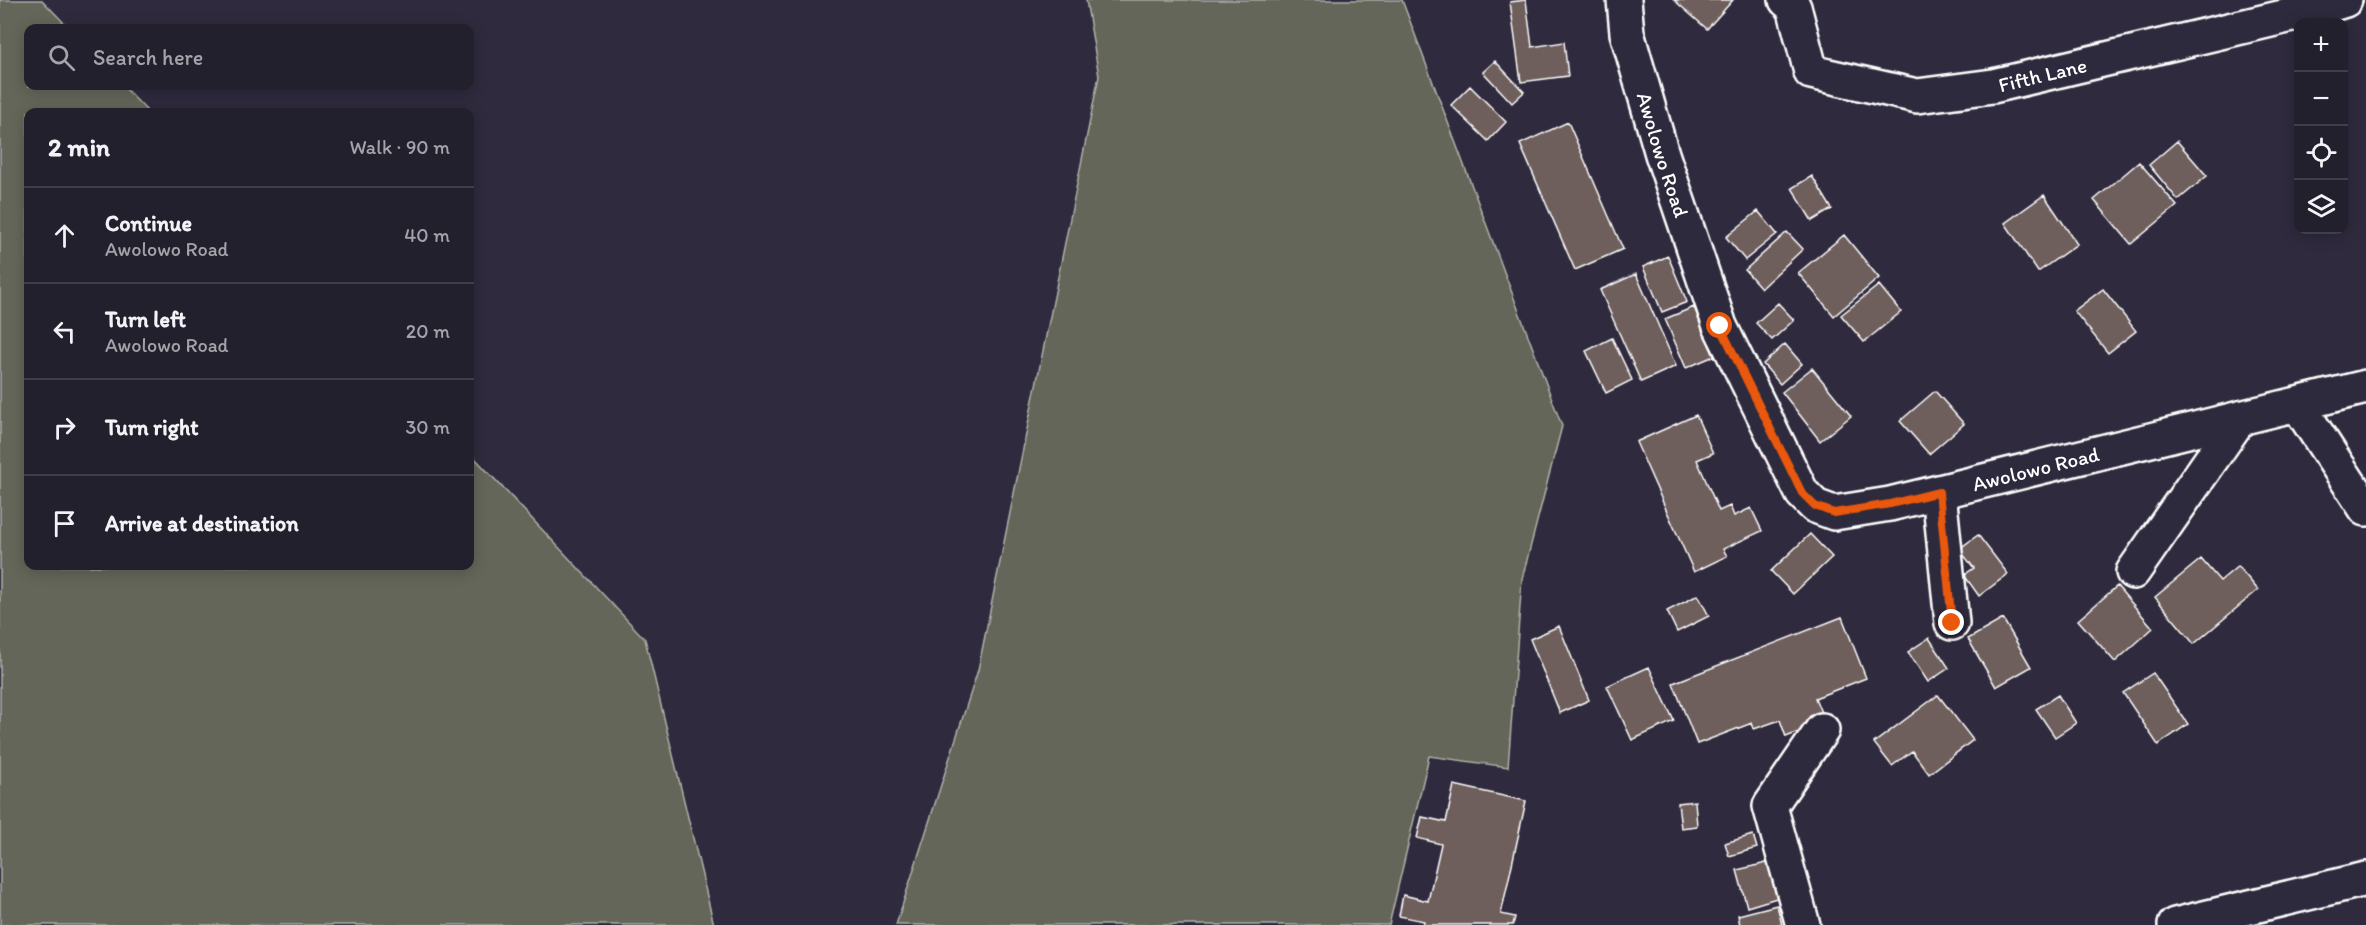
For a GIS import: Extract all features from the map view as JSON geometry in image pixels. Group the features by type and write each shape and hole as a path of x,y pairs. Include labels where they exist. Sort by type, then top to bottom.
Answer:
{"street":[{"name":"Awolowo Road","path":"1624,0 1626,33 1659,143 1720,326 1802,493 1815,506 1834,513 1890,504 2366,387"},
{"name":"Fifth Lane","path":"1786,0 1794,7 1811,72 1917,96 2004,84 2302,13 2345,0"},
{"path":"2298,405 2366,509"},
{"path":"2133,572 2240,418"},
{"path":"1939,492 1952,623"},
{"path":"1803,925 1770,806 1822,729"},
{"path":"2175,925 2274,913 2366,879"}],"green space":[{"path":"0,0 42,0 65,24 24,24 24,90 127,90 144,108 24,108 24,570 474,570 474,457 645,639 714,925 0,925"},
{"path":"1086,0 1402,0 1562,426 1522,579 1508,767 1429,756 1389,925 896,925 978,670 1099,76"}],"building":[{"path":"1526,0 1532,47 1564,42 1568,76 1521,82 1510,2"},
{"path":"1674,0 1733,0 1707,29"},
{"path":"1495,61 1524,92 1512,103 1483,72"},
{"path":"1470,86 1506,122 1488,141 1451,105"},
{"path":"1568,122 1623,249 1575,270 1520,144"},
{"path":"2177,141 2207,176 2178,200 2149,165"},
{"path":"2139,162 2177,206 2131,244 2094,200"},
{"path":"1812,176 1832,209 1812,221 1792,188"},
{"path":"2044,195 2077,244 2038,272 2005,223"},
{"path":"1758,211 1777,234 1745,260 1726,237"},
{"path":"1787,232 1803,249 1761,288 1745,270"},
{"path":"1844,235 1879,278 1834,316 1798,273"},
{"path":"1668,256 1687,302 1662,312 1643,267"},
{"path":"1636,274 1676,366 1641,382 1600,290"},
{"path":"1879,285 1901,312 1864,342 1841,315"},
{"path":"2103,289 2136,331 2108,353 2074,311"},
{"path":"1778,303 1794,320 1772,340 1756,323"},
{"path":"1694,307 1714,356 1686,368 1665,319"},
{"path":"1612,338 1632,380 1606,393 1586,351"},
{"path":"1785,344 1802,364 1780,384 1763,364"},
{"path":"1812,368 1851,416 1820,441 1782,392"},
{"path":"1935,391 1964,424 1929,454 1900,421"},
{"path":"1696,415 1713,453 1697,460 1719,511 1730,506 1734,516 1751,508 1762,531 1723,549 1727,556 1694,572 1636,442"},
{"path":"1810,534 1832,557 1793,594 1771,571"},
{"path":"1978,535 2008,574 1979,596 1964,575 1974,568 1959,549"},
{"path":"2201,559 2220,581 2238,566 2258,590 2194,644 2155,597"},
{"path":"2117,586 2153,628 2115,662 2078,620"},
{"path":"1698,595 1709,616 1677,632 1667,611"},
{"path":"1842,617 1866,678 1815,698 1825,722 1786,737 1780,720 1754,729 1752,723 1697,744 1673,683"},
{"path":"2003,619 2031,667 1996,687 1968,639"},
{"path":"1559,626 1589,700 1560,713 1530,639"},
{"path":"1929,638 1949,668 1928,682 1908,652"},
{"path":"1649,667 1674,721 1632,740 1607,686"},
{"path":"2153,673 2188,724 2158,745 2123,693"},
{"path":"1938,695 1973,740 1929,774 1912,751 1892,766 1874,743"},
{"path":"2058,695 2076,723 2055,737 2036,709"},
{"path":"1454,785 1526,801 1501,914 1515,917 1513,925 1423,925 1424,921 1399,916 1403,895 1428,901 1441,844 1417,838 1422,817 1446,822"},
{"path":"1695,801 1697,826 1681,828 1678,803"},
{"path":"1753,835 1757,848 1729,856 1725,843"},
{"path":"1771,862 1780,897 1747,907 1737,870"},
{"path":"1777,905 1782,925 1740,925 1738,915"}],"route":[{"path":"1720,326 1802,493 1815,506 1834,513 1890,504 1939,492 1952,623"}]}
